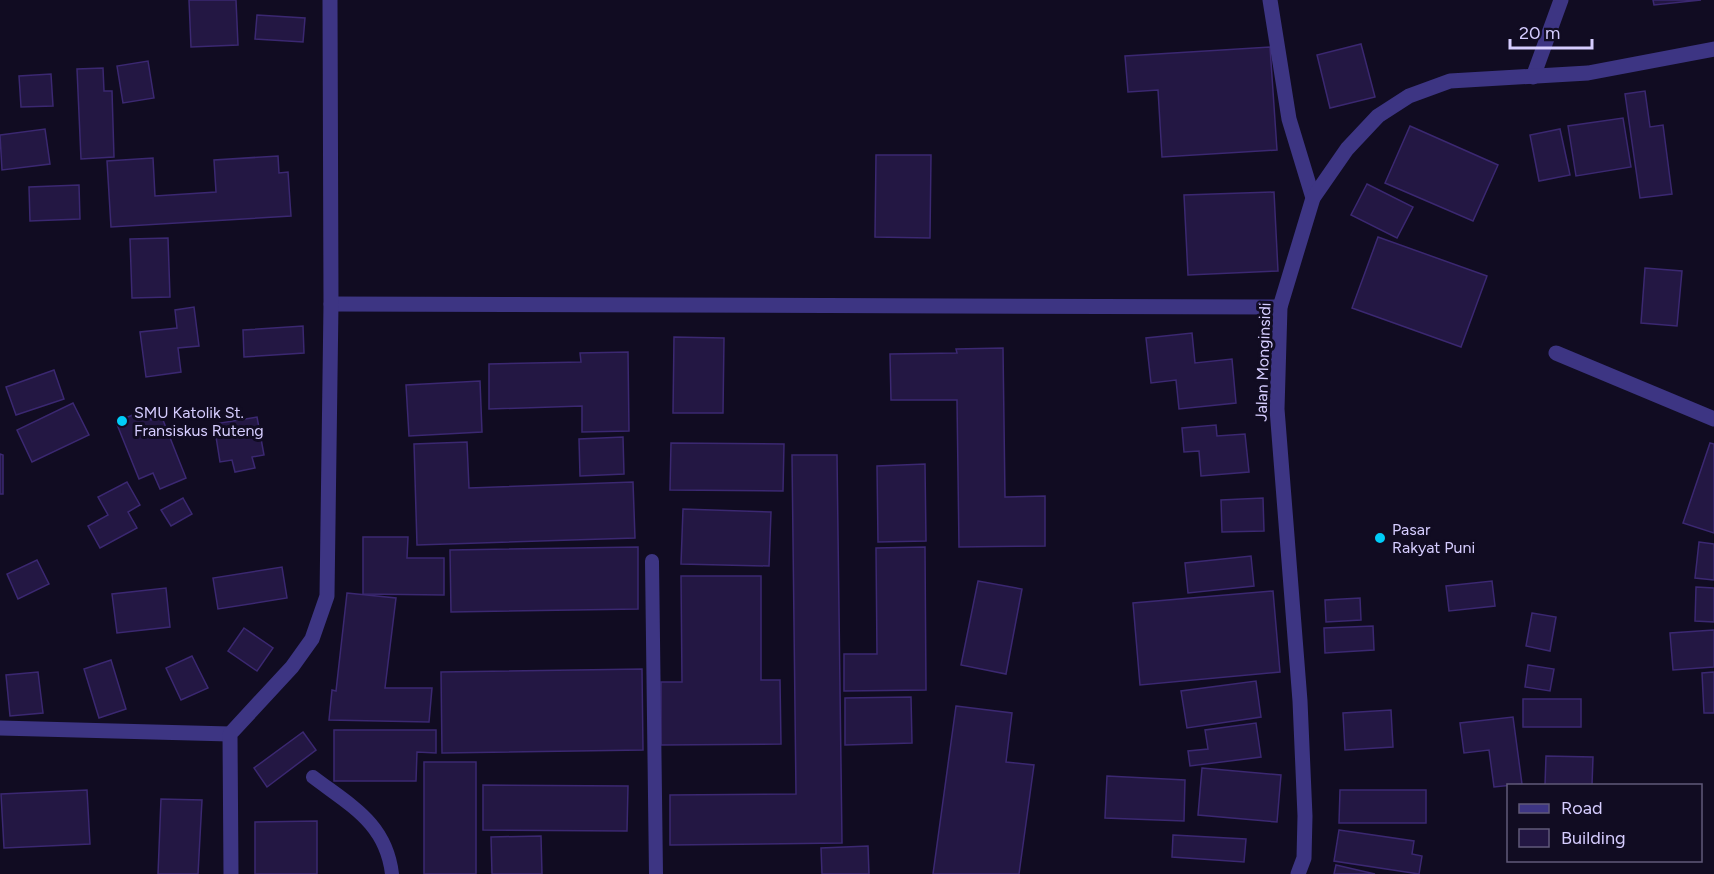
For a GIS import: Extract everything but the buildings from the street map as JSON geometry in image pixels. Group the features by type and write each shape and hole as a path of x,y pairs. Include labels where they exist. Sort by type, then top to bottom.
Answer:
{"street":[{"path":"231,874 230,734 292,667 312,639 327,596 331,304 330,0"},
{"path":"1270,0 1288,119 1313,198"},
{"path":"1533,77 1561,0"},
{"name":"Jalan Monginsidi","path":"1298,874 1304,858 1305,816 1300,700 1277,409 1280,307 1313,198 1355,141 1378,116 1409,96 1450,81 1588,73 1714,49"},
{"path":"331,304 1280,307"},
{"path":"1556,353 1714,419"},
{"path":"0,728 230,734"}],"lane":[{"path":"652,561 656,874"},
{"path":"313,777 365,817 378,830 390,856 392,874"}],"place":[{"name":"SMU Katolik St. Fransiskus Ruteng","path":"122,421"},
{"name":"Pasar Rakyat Puni","path":"1380,538"}]}
